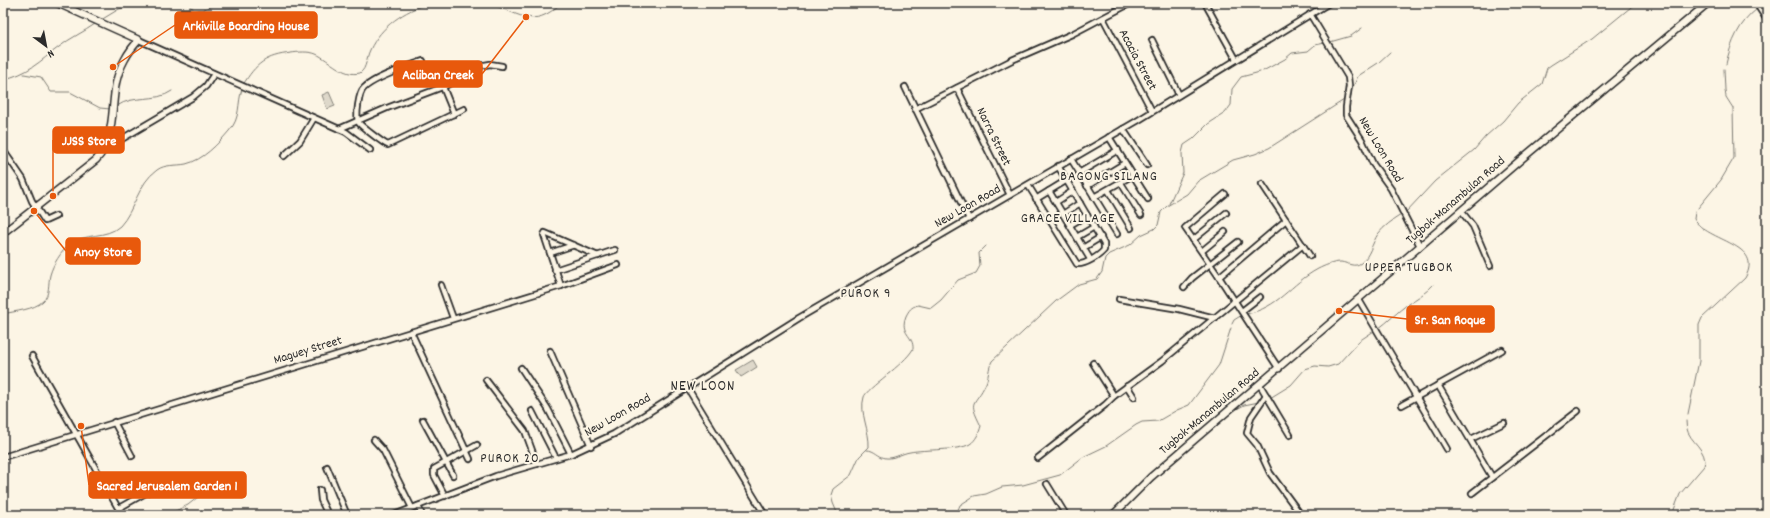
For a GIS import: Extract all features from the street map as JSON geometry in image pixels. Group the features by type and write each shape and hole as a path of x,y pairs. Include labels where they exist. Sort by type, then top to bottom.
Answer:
{"street":[{"path":"56,3 136,41 339,129 355,137 370,150"},
{"path":"915,109 1012,60 1072,34 1131,3"},
{"path":"1205,3 1236,59"},
{"path":"1310,14 1329,3"},
{"name":"Tugbok-Manambulan Road","path":"1114,515 1151,477 1279,369 1461,211 1708,3"},
{"path":"1756,3 1767,20"},
{"name":"New Loon Road","path":"394,515 496,476 571,454 614,434 799,318 1152,112 1310,14 1348,78 1349,86 1346,115 1362,140 1373,164 1391,190 1420,246"},
{"name":"Acacia Street","path":"1103,18 1152,112"},
{"path":"1152,40 1179,94"},
{"path":"104,150 111,124 118,75 136,41"},
{"path":"422,61 381,78 362,88 360,94 358,120 364,128 388,145 464,109"},
{"path":"339,129 358,120 443,87 479,66 490,64 502,66"},
{"path":"3,233 35,206 96,160 104,150 193,97 206,86 214,74"},
{"path":"443,87 454,114"},
{"path":"905,87 969,219"},
{"name":"Narra Street","path":"957,88 1010,195"},
{"path":"284,156 300,141 314,118"},
{"path":"1123,129 1147,165"},
{"path":"1109,137 1148,199"},
{"path":"3,150 23,179 35,206 45,221 56,216"},
{"path":"1079,173 1118,150"},
{"path":"1071,159 1117,234"},
{"path":"1087,186 1126,163"},
{"path":"1028,184 1078,265 1090,259 1104,250 1105,246 1058,166"},
{"path":"1094,197 1133,175"},
{"path":"1036,199 1067,180"},
{"path":"1120,183 1141,215"},
{"path":"1262,184 1310,256"},
{"path":"1108,190 1131,228"},
{"path":"1049,191 1090,259"},
{"path":"1056,202 1073,191"},
{"path":"1225,194 1185,228 1220,277 1279,369"},
{"path":"1063,214 1080,203"},
{"path":"1461,211 1472,226 1490,266"},
{"path":"1194,240 1226,213"},
{"path":"1070,226 1087,215"},
{"path":"1220,277 1286,220"},
{"path":"1077,237 1094,227"},
{"path":"1202,251 1225,232"},
{"path":"560,286 544,235 546,233 598,256"},
{"path":"1083,248 1101,237"},
{"path":"1184,287 1192,278 1238,242"},
{"path":"550,253 574,245"},
{"path":"1038,458 1105,406 1114,396 1214,318 1303,245"},
{"path":"555,270 615,250"},
{"name":"Maguey Street","path":"3,457 560,286 618,265"},
{"path":"441,285 452,318"},
{"path":"1242,311 1260,297"},
{"path":"1119,298 1179,309 1214,318"},
{"path":"1359,300 1447,449"},
{"path":"411,332 470,459"},
{"path":"1402,405 1502,350"},
{"path":"550,351 591,446"},
{"path":"32,356 122,515"},
{"path":"1093,363 1114,396"},
{"path":"521,368 545,405 571,454"},
{"path":"486,380 526,431 537,464"},
{"path":"1260,385 1290,435"},
{"path":"1438,385 1492,477"},
{"path":"1127,386 1134,397"},
{"path":"688,387 765,515"},
{"path":"1266,395 1251,417 1247,433 1257,445 1270,473 1301,515"},
{"path":"1472,493 1578,410"},
{"path":"532,411 556,458"},
{"path":"423,420 453,475"},
{"path":"114,422 132,456"},
{"path":"1471,439 1504,423"},
{"path":"374,440 383,450 412,508"},
{"path":"445,496 433,471 436,467 477,446"},
{"path":"327,467 347,515"},
{"path":"1047,484 1066,515"},
{"path":"119,508 156,487"},
{"path":"320,490 321,500 328,515"},
{"path":"418,506 422,515"}],"shaded area":[{"path":"329,92 335,106 327,109 322,95"},
{"path":"753,360 757,367 741,377 736,370"}],"waterway":[{"path":"101,20 119,9 143,3"},
{"path":"181,3 186,5"},
{"path":"197,10 202,10 218,3"},
{"path":"243,85 252,71 262,62 275,56 297,52 313,53 348,73 360,73 364,68 369,53 380,34 394,20 411,10 429,3"},
{"path":"486,3 525,17 533,18 551,12 561,3"},
{"path":"1406,212 1435,181 1474,150 1486,136 1503,121 1518,103 1542,84 1547,68 1592,39 1636,3"},
{"path":"1761,6 1767,3"},
{"path":"1726,64 1733,41 1745,20 1757,9"},
{"path":"3,79 26,71 63,44 95,24"},
{"path":"1330,42 1351,36 1362,28"},
{"path":"1263,71 1285,59 1292,53 1308,51 1315,45 1325,43"},
{"path":"1350,94 1358,76 1378,63 1390,52"},
{"path":"1698,208 1721,180 1734,158 1733,108 1726,97 1724,69"},
{"path":"1169,204 1183,173 1182,153 1184,145 1193,139 1208,124 1225,113 1231,105 1232,89 1241,77 1260,72"},
{"path":"24,74 41,77 51,92 70,92 100,108 110,109"},
{"path":"3,314 30,308 43,301 47,296 51,271 63,251 75,241 82,238 108,233 120,226 125,220 145,182 157,170 167,166 192,162 215,146 233,126 237,116 242,89"},
{"path":"117,106 130,100 159,97 172,91"},
{"path":"867,450 889,458 910,452 958,448 970,444 977,436 981,426 974,411 974,403 986,383 992,361 1056,301 1079,284 1097,279 1102,272 1105,258 1109,254 1130,245 1141,235 1154,229 1158,225 1161,212 1167,206 1187,194 1198,181 1233,160 1255,154 1269,148 1344,100"},
{"path":"1688,414 1699,361 1699,325 1702,318 1745,278 1749,266 1747,257 1741,250 1701,227 1694,219 1695,212"},
{"path":"1246,314 1267,307 1318,269 1338,262 1353,265 1361,263 1367,257 1380,231 1401,215"},
{"path":"838,515 831,495 833,489 851,475 859,457 869,447 863,409 864,397 871,388 902,362 913,349 913,344 904,327 904,322 909,310 918,305 931,308 941,300 958,280 976,273 980,266 979,253 986,246"},
{"path":"1378,329 1433,285"},
{"path":"1232,324 1234,320 1242,315"},
{"path":"956,515 960,505 974,496 986,494 1002,487 1023,485 1060,475 1083,457 1106,446 1136,425 1142,422 1158,421 1189,405 1219,365 1231,328"},
{"path":"1270,398 1291,385 1305,369 1315,366 1328,367 1338,364 1359,341 1374,331"},
{"path":"1230,413 1244,405 1259,402"},
{"path":"1672,515 1680,494 1704,466 1705,461 1701,450 1688,433 1686,421"},
{"path":"167,515 188,505 203,493 235,485"}],"place":[{"name":"Acliban Creek","path":"526,17"},
{"name":"Arkiville Boarding House","path":"113,67"},
{"name":"JJSS Store","path":"53,196"},
{"name":"Anoy Store","path":"34,211"},
{"name":"Sr. San Roque","path":"1339,311"},
{"name":"Sacred Jerusalem Garden 1","path":"81,426"}],"district":[{"name":"BAGONG SILANG","path":"1109,177"},
{"name":"GRACE VILLAGE","path":"1068,219"},
{"name":"UPPER TUGBOK","path":"1409,268"},
{"name":"PUROK 9","path":"866,294"},
{"name":"NEW LOON","path":"703,387"},
{"name":"PUROK 20","path":"510,459"}]}
